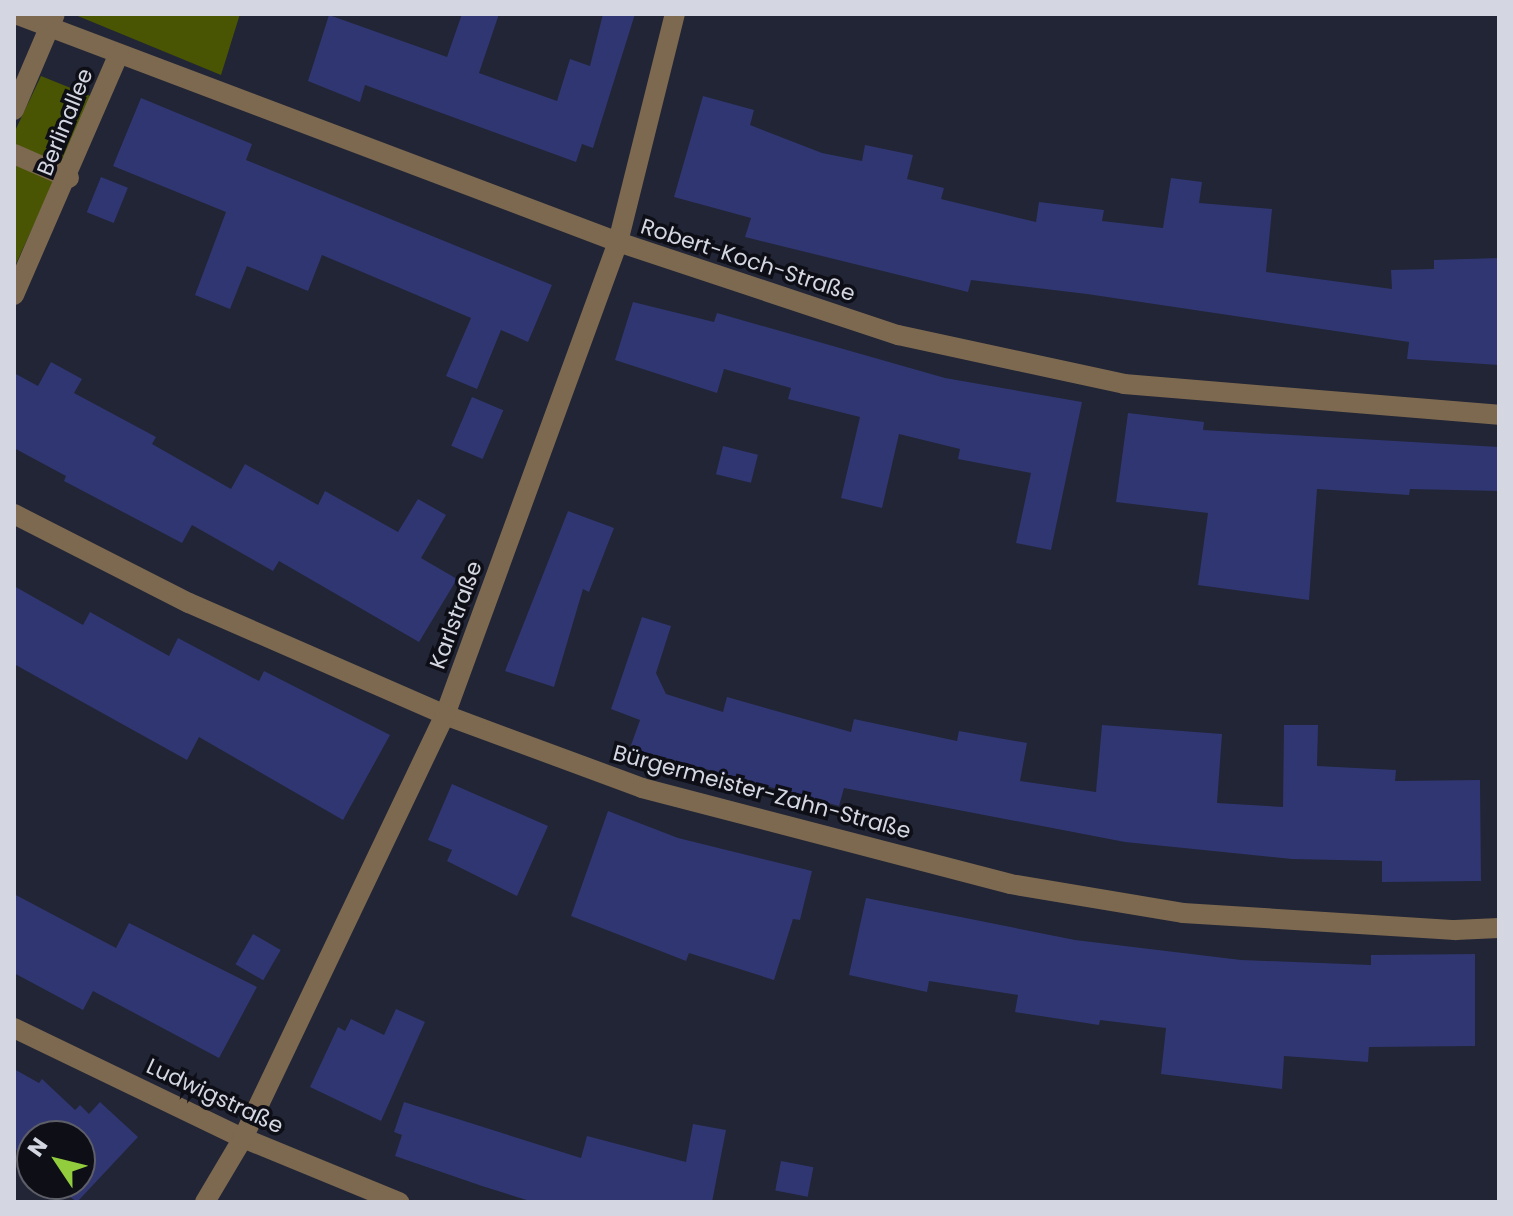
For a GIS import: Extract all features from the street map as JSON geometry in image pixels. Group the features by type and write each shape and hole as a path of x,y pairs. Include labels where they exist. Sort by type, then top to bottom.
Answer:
{"street":[{"name":"Robert-Koch-Straße","path":"15,14 52,22 119,54 618,242 898,335 1124,384 1499,415"},
{"name":"Karlstraße","path":"205,1202 243,1138 445,715 618,242 675,14"},
{"path":"14,110 52,22"},
{"name":"Berlinallee","path":"14,295 69,178 119,54"},
{"path":"14,154 69,178"},
{"name":"Bürgermeister-Zahn-Straße","path":"14,514 189,603 445,715 642,788 1010,884 1183,913 1455,930 1499,928"},
{"name":"Ludwigstraße","path":"14,1028 243,1138 399,1202"}],"green space":[{"path":"73,14 240,14 221,75"},
{"path":"41,76 93,97 14,268 14,133"}],"building":[{"path":"462,14 499,14 479,73 557,101 570,59 590,66 603,14 635,14 593,148 582,144 576,162 365,85 360,102 308,81 329,15 447,57"},
{"path":"703,96 754,110 750,125 822,153 862,161 865,145 913,155 907,179 944,188 941,199 1036,222 1039,202 1104,210 1102,221 1163,228 1171,178 1202,182 1199,203 1272,209 1266,272 1392,289 1391,270 1434,269 1434,260 1499,258 1499,365 1407,359 1409,342 1087,294 971,280 968,292 745,237 751,218 674,197"},
{"path":"141,98 252,144 246,160 552,285 528,342 501,330 477,389 446,376 471,318 322,255 308,291 247,266 230,309 195,295 226,212 113,166"},
{"path":"101,177 128,188 114,223 87,212"},
{"path":"633,302 714,322 717,313 945,378 1082,402 1051,550 1016,543 1031,473 958,459 960,449 899,434 882,508 841,498 860,417 788,399 791,388 724,369 717,393 615,360"},
{"path":"51,362 82,379 74,393 156,437 152,444 231,489 245,464 318,505 325,491 398,532 418,499 446,515 421,558 457,579 419,642 279,561 273,571 192,525 182,543 64,481 66,476 14,448 14,373 38,386"},
{"path":"472,397 503,410 483,459 451,446"},
{"path":"1128,413 1204,422 1203,430 1499,447 1499,491 1410,489 1409,495 1317,489 1309,600 1198,585 1208,513 1116,502"},
{"path":"723,446 758,455 751,483 716,474"},
{"path":"568,511 614,528 589,592 583,589 554,687 505,671"},
{"path":"14,586 83,625 90,612 169,656 178,638 259,681 264,671 390,735 343,820 199,737 187,760 14,664"},
{"path":"642,617 671,626 656,673 666,694 723,712 727,697 851,732 854,719 957,741 959,731 1027,743 1020,781 1096,792 1102,725 1222,734 1217,803 1283,807 1284,725 1318,725 1317,766 1396,770 1395,781 1480,780 1481,881 1382,882 1382,861 1292,859 1125,842 844,788 839,806 630,748 640,720 611,709"},
{"path":"452,784 548,826 517,896 447,861 452,850 428,840"},
{"path":"608,811 678,838 812,871 800,920 793,919 774,980 689,953 686,961 571,916"},
{"path":"14,894 116,948 129,923 257,987 219,1058 93,991 83,1010 14,973"},
{"path":"866,898 1075,940 1241,960 1371,965 1371,955 1475,954 1475,1046 1369,1047 1368,1062 1284,1056 1282,1089 1161,1074 1166,1028 1100,1020 1099,1025 1015,1012 1018,995 929,981 927,992 849,975"},
{"path":"253,934 281,950 263,980 236,964"},
{"path":"396,1009 425,1022 381,1121 310,1087 338,1027 345,1031 351,1019 384,1035"},
{"path":"14,1069 39,1083 42,1079 75,1110 80,1105 89,1114 100,1102 138,1137 96,1182 96,1120 16,1120 16,1150"},
{"path":"404,1102 581,1158 587,1136 686,1162 693,1124 726,1130 712,1202 533,1202 482,1186 395,1156 402,1135 394,1132"},
{"path":"781,1161 813,1167 808,1197 775,1190"}]}
